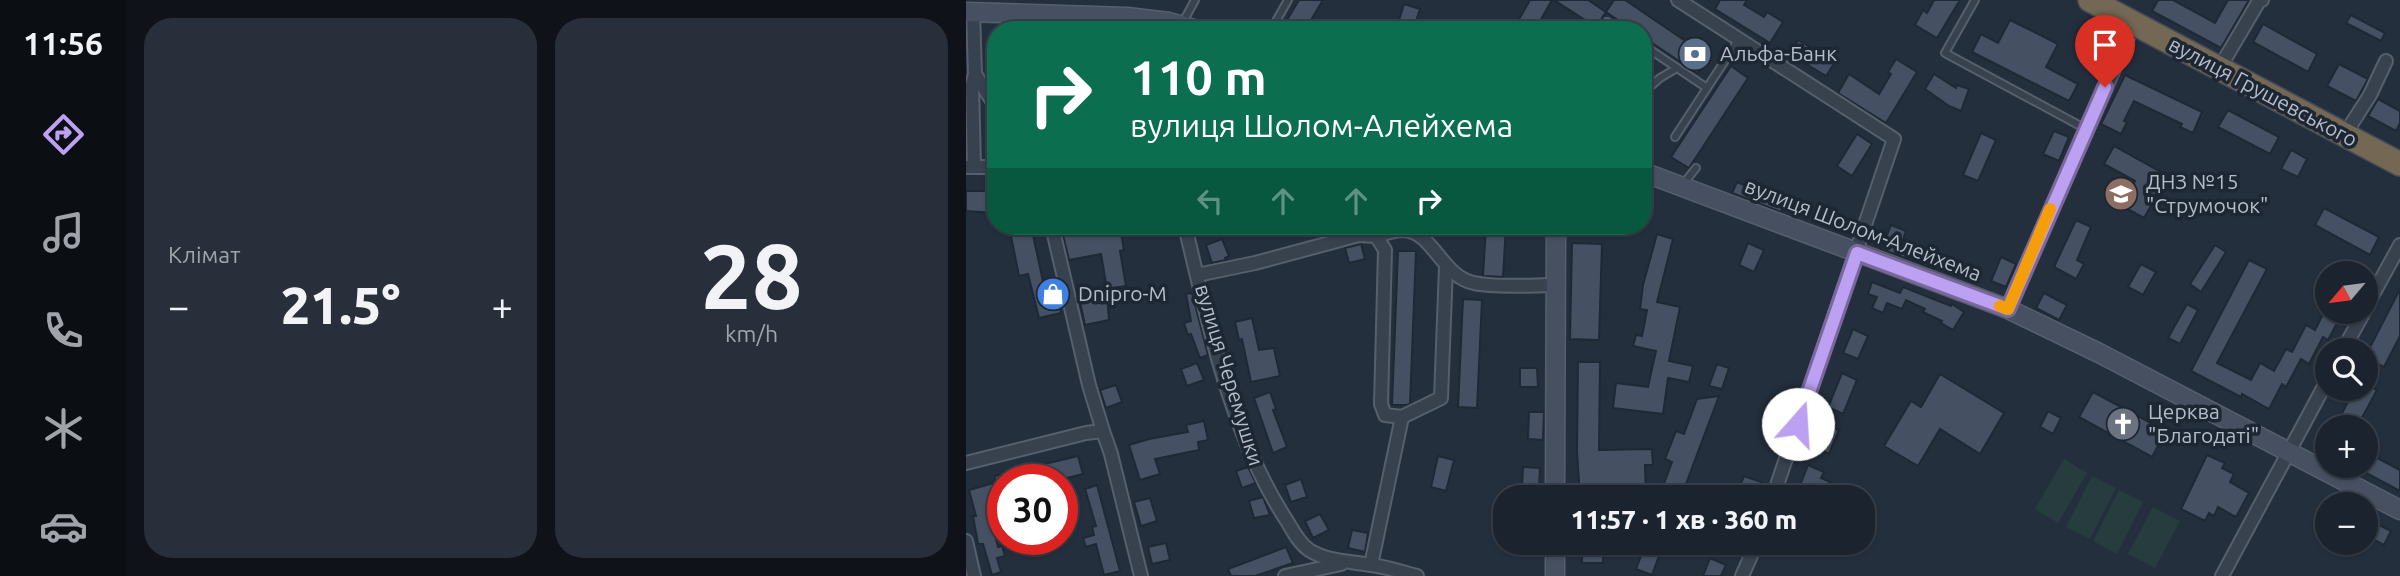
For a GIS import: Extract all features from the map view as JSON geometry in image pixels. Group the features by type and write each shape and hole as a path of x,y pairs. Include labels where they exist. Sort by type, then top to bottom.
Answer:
{"highway":[{"name":"вулиця Грушевського","path":"2090,0 2400,164"}],"street":[{"path":"2219,69 2262,0"},
{"path":"1682,1 1894,139 1777,485"},
{"path":"970,167 972,85 975,74 978,9 1145,21"},
{"path":"2008,309 2134,24"},
{"path":"2346,134 2370,95 2386,61"},
{"path":"975,74 987,93"},
{"name":"вулиця Шолом-Алейхема","path":"1652,175 2008,309 2400,510"},
{"path":"1054,235 1089,385 1111,454 1141,576"},
{"name":"вулиця Черемушки","path":"1187,235 1223,373 1265,488 1301,543 1317,555 1417,576"},
{"path":"1197,275 1255,263 1355,235"},
{"path":"1368,235 1380,235"},
{"path":"1418,235 1426,240 1446,267 1475,284 1556,285"},
{"path":"1555,485 1556,235"},
{"path":"1376,236 1385,250 1381,404 1385,415 1402,417 1441,398 1446,267"},
{"path":"2378,285 2400,245"},
{"path":"2222,576 2316,401"},
{"path":"1371,565 1402,417"},
{"path":"966,463 1103,431"},
{"path":"966,541 974,576"},
{"path":"1555,555 1555,576"},
{"path":"1742,576 1751,555"},
{"name":"вулиця Черемушки","path":"1285,576 1331,564 1352,563"}],"lane":[{"path":"1189,21 1195,0"},
{"path":"1276,21 1289,0"},
{"path":"1975,0 1945,53 2086,128"},
{"path":"1675,137 1739,39"},
{"path":"1652,52 1707,88"},
{"path":"1652,85 1677,68"},
{"path":"1682,186 1696,168"}],"green space":[{"path":"2064,459 2087,473 2058,523 2035,509"},
{"path":"2092,476 2116,488 2090,539 2066,527"},
{"path":"2119,490 2143,502 2117,554 2093,541"},
{"path":"2153,507 2180,521 2155,568 2128,554"}],"building":[{"path":"1299,0 1323,0 1310,21 1286,21"},
{"path":"1530,0 1552,0 1540,21 1518,21"},
{"path":"1554,0 1588,0 1606,12 1600,21 1587,21"},
{"path":"1614,0 1625,0 1709,57 1697,73 1652,43 1652,21 1620,21 1606,12"},
{"path":"1720,0 1747,0 1744,5 1764,17 1767,12 1783,22 1770,43 1715,9"},
{"path":"1934,0 1960,0 1937,38 1915,25 1923,10 1927,13"},
{"path":"2158,0 2173,0 2215,23 2228,0 2249,0 2221,48 2152,11"},
{"path":"1404,4 1420,9 1416,21 1399,21"},
{"path":"2351,15 2385,33 2381,41 2346,23"},
{"path":"2010,20 2058,44 2046,67 2078,84 2069,101 1972,52 1981,34 1998,43"},
{"path":"2263,24 2317,54 2308,72 2253,42"},
{"path":"1798,40 1835,62 1826,76 1790,54"},
{"path":"1896,59 1917,72 1886,123 1838,93 1849,74 1879,94"},
{"path":"2339,64 2368,79 2356,101 2327,86"},
{"path":"1731,66 1748,78 1689,168 1671,157"},
{"path":"1934,74 1956,88 1957,85 1969,89 1961,111 1925,89"},
{"path":"2125,75 2202,112 2193,133 2180,127 2182,124 2134,101 2121,134 2101,124"},
{"path":"2378,99 2400,111 2400,123 2396,131 2368,116"},
{"path":"2228,110 2279,137 2270,154 2218,127"},
{"path":"2054,131 2069,137 2059,161 2043,154"},
{"path":"1981,133 1996,140 1978,181 1963,175"},
{"path":"1857,134 1872,144 1852,176 1837,166"},
{"path":"2114,146 2168,176 2144,218 2109,199 2114,190 2127,197 2135,181 2104,164"},
{"path":"2291,150 2307,159 2298,177 2281,169"},
{"path":"1737,182 1762,193 1763,190 1786,202 1781,212 1732,193"},
{"path":"966,191 987,191 987,212 966,211"},
{"path":"2324,208 2379,237 2370,255 2315,225"},
{"path":"2076,220 2091,227 2077,260 2084,264 2076,279 2054,267"},
{"path":"1891,225 1906,231 1901,245 1939,259 1935,269 1881,249"},
{"path":"1657,234 1673,239 1657,302 1680,307 1669,361 1693,366 1689,382 1668,378 1663,414 1613,408 1616,383 1648,387 1656,351 1633,346 1636,335 1642,336 1647,310 1640,309 1643,285"},
{"path":"1011,235 1033,235 1044,286 1055,284 1061,313 1039,318 1028,274 1019,276"},
{"path":"1063,235 1122,235 1124,250 1120,251 1126,286 1107,289 1101,254 1069,260"},
{"path":"1485,235 1505,235 1503,277 1483,276"},
{"path":"1222,239 1229,256 1226,260 1212,263 1206,245"},
{"path":"1572,243 1602,244 1599,340 1570,339"},
{"path":"1748,243 1764,250 1754,272 1739,265"},
{"path":"1361,244 1365,259 1349,263 1345,248"},
{"path":"2215,245 2226,252 2201,292 2190,284"},
{"path":"1398,251 1416,251 1410,404 1406,405 1392,405"},
{"path":"2001,257 2016,264 2006,287 1991,281"},
{"path":"2249,260 2267,269 2217,363 2251,380 2260,363 2274,371 2286,349 2292,352 2306,325 2315,330 2318,324 2337,324 2329,338 2315,338 2315,352 2309,364 2301,359 2286,387 2282,384 2269,409 2191,371"},
{"path":"2141,264 2156,272 2143,295 2128,287"},
{"path":"1872,282 1900,293 1903,287 1951,306 1952,304 1964,312 1953,330 1923,312 1925,309 1906,300 1902,309 1887,303 1883,313 1872,308 1877,297 1868,294"},
{"path":"2400,289 2400,336 2384,367 2378,364 2378,338 2375,338"},
{"path":"1192,293 1208,355 1200,358 1184,323 1191,321 1186,294"},
{"path":"2044,293 2067,305 2059,320 2036,308"},
{"path":"1107,297 1109,320 1085,325 1080,302"},
{"path":"1463,299 1482,300 1477,408 1458,407"},
{"path":"2187,304 2198,310 2180,344 2168,338"},
{"path":"1252,318 1259,350 1274,348 1280,376 1251,382 1242,339 1239,340 1235,322"},
{"path":"1853,329 1868,336 1858,359 1843,353"},
{"path":"1578,362 1600,362 1599,450 1652,449 1653,465 1645,465 1646,485 1579,485"},
{"path":"1197,363 1204,380 1187,386 1181,369"},
{"path":"1717,364 1729,368 1722,389 1709,386"},
{"path":"1520,368 1537,368 1538,387 1520,387"},
{"path":"1842,373 1857,380 1843,414 1828,407"},
{"path":"1940,374 2004,413 1980,454 1940,429 1918,466 1884,446 1911,401 1921,407"},
{"path":"1116,385 1122,402 1106,408 1100,390"},
{"path":"1270,392 1276,409 1273,410 1287,447 1273,453 1254,398"},
{"name":"Церква \"Благодаті\"","path":"2093,392 2166,431 2152,457 2079,417"},
{"path":"1719,396 1686,485 1663,485 1672,462 1665,459 1676,431 1684,434 1697,399"},
{"path":"2348,401 2371,401 2363,415 2341,415"},
{"path":"2048,411 2061,418 2053,434 2040,427"},
{"path":"1529,412 1544,412 1543,440 1528,439"},
{"path":"1204,421 1208,440 1198,442 1199,450 1155,459 1160,474 1140,480 1129,445 1188,432 1186,425"},
{"path":"1823,424 1839,430 1829,454 1813,447"},
{"path":"2207,455 2225,463 2222,468 2234,474 2230,482 2249,493 2236,517 2218,507 2214,516 2209,513 2205,521 2181,509"},
{"path":"1078,456 1083,474 1078,475 1078,464 1045,464"},
{"path":"1438,456 1454,460 1446,491 1431,487"},
{"path":"2378,458 2400,470 2400,491 2376,478 2378,478"},
{"path":"1808,465 1824,472 1821,478 1832,483 1831,485 1800,485"},
{"path":"1248,467 1256,483 1242,488 1236,471"},
{"path":"1523,467 1540,468 1539,485 1522,485"},
{"path":"1744,476 1761,482 1760,485 1740,485"},
{"path":"1301,479 1307,497 1291,502 1285,485"},
{"path":"987,485 987,555 1005,556 997,558 1001,572 992,575 983,544 978,544 973,516 976,516 969,490"},
{"path":"1097,485 1120,571 1104,575 1096,544 1086,547 1083,538 1094,535 1092,527 1096,526 1085,489"},
{"path":"1263,497 1270,515 1254,518 1249,501"},
{"path":"1150,498 1157,521 1141,526 1134,502"},
{"path":"1320,514 1329,530 1313,538 1305,521"},
{"path":"2378,524 2391,531 2384,545 2378,542"},
{"path":"1352,530 1368,533 1365,552 1348,548"},
{"path":"1166,543 1170,560 1152,564 1148,547"},
{"path":"1286,547 1293,563 1255,576 1231,576 1228,569"},
{"path":"1582,555 1603,555 1603,563 1582,563"},
{"path":"1659,555 1652,575 1636,569 1641,556"},
{"path":"1710,558 1726,565 1721,576 1703,576"}],"slow traffic":[{"path":"2000,306 2008,309 2050,209"}],"place":[{"name":"Альфа-Банк","path":"1695,54"},
{"name":"ДНЗ №15 \"Струмочок\"","path":"2121,194"},
{"name":"Dnipro-M","path":"1053,294"},
{"name":"Церква \"Благодаті\"","path":"2123,424"}],"route":[{"path":"1798,424 1857,253 2008,309 2105,87"}]}
